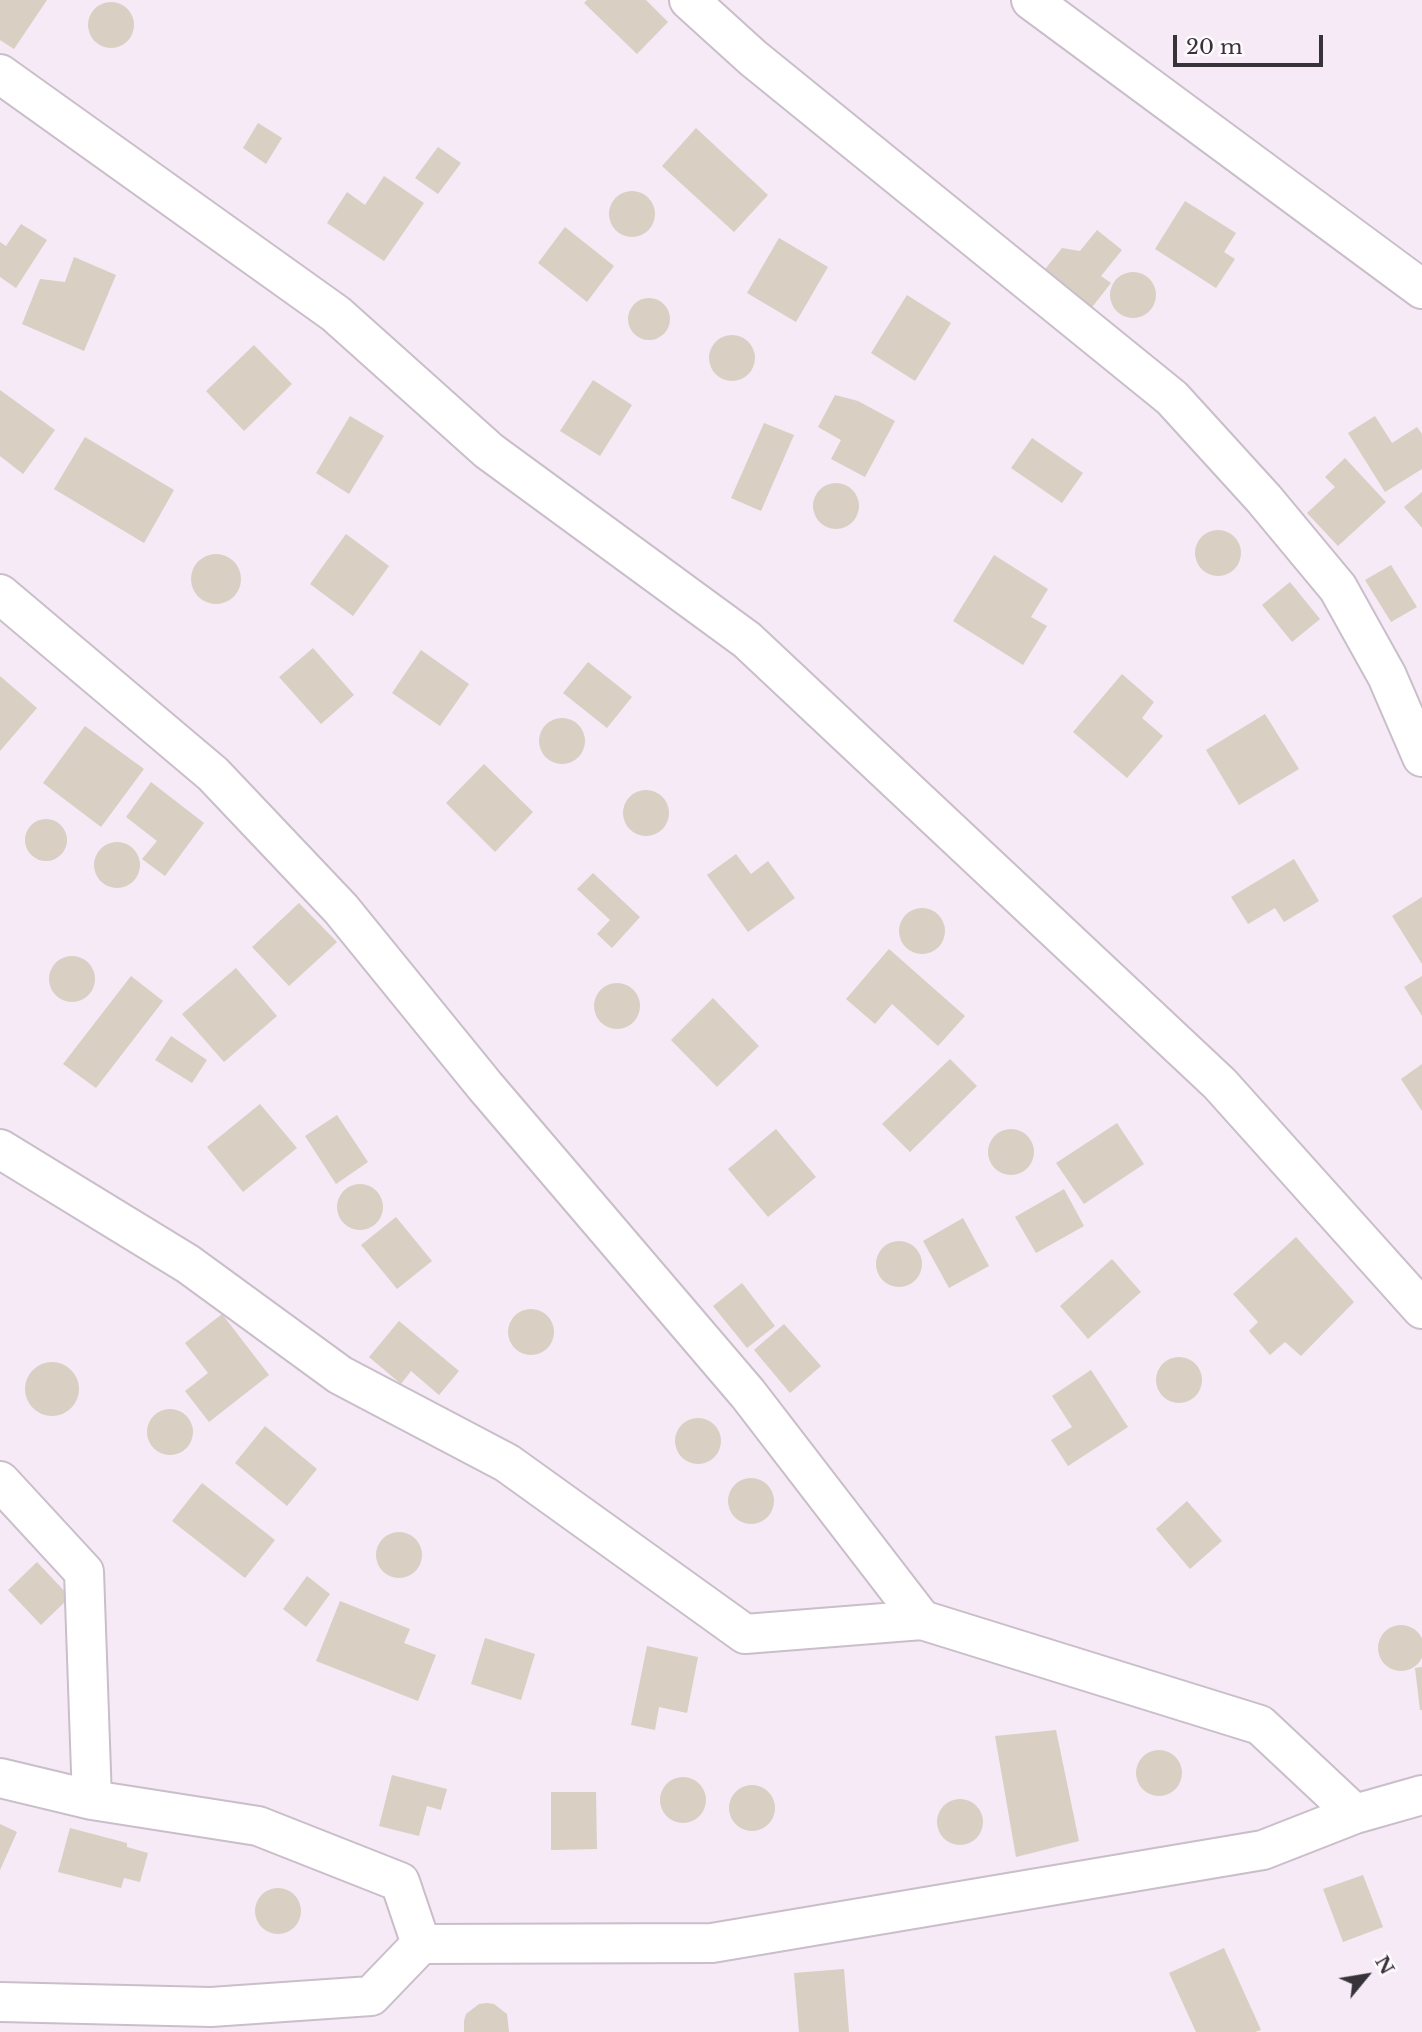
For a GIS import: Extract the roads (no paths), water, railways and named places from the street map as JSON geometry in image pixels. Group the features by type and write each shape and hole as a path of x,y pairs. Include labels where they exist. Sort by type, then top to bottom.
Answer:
{"street":[{"path":"689,0 752,58 1172,398 1264,499 1338,588 1387,677 1422,757"},
{"path":"1031,0 1422,289"},
{"path":"0,74 335,314 489,451 747,640 1220,1084 1422,1308"},
{"path":"0,594 213,774 341,909 494,1096 748,1394 922,1619"},
{"path":"0,1149 188,1264 340,1375 507,1463 745,1634 922,1619 1260,1725 1355,1814"},
{"path":"0,1481 84,1572 92,1800"},
{"path":"0,1778 92,1800 258,1826 400,1882 421,1944"},
{"path":"0,2002 211,2007 371,1996 421,1944 712,1943 1263,1850 1355,1814 1422,1795"}]}
